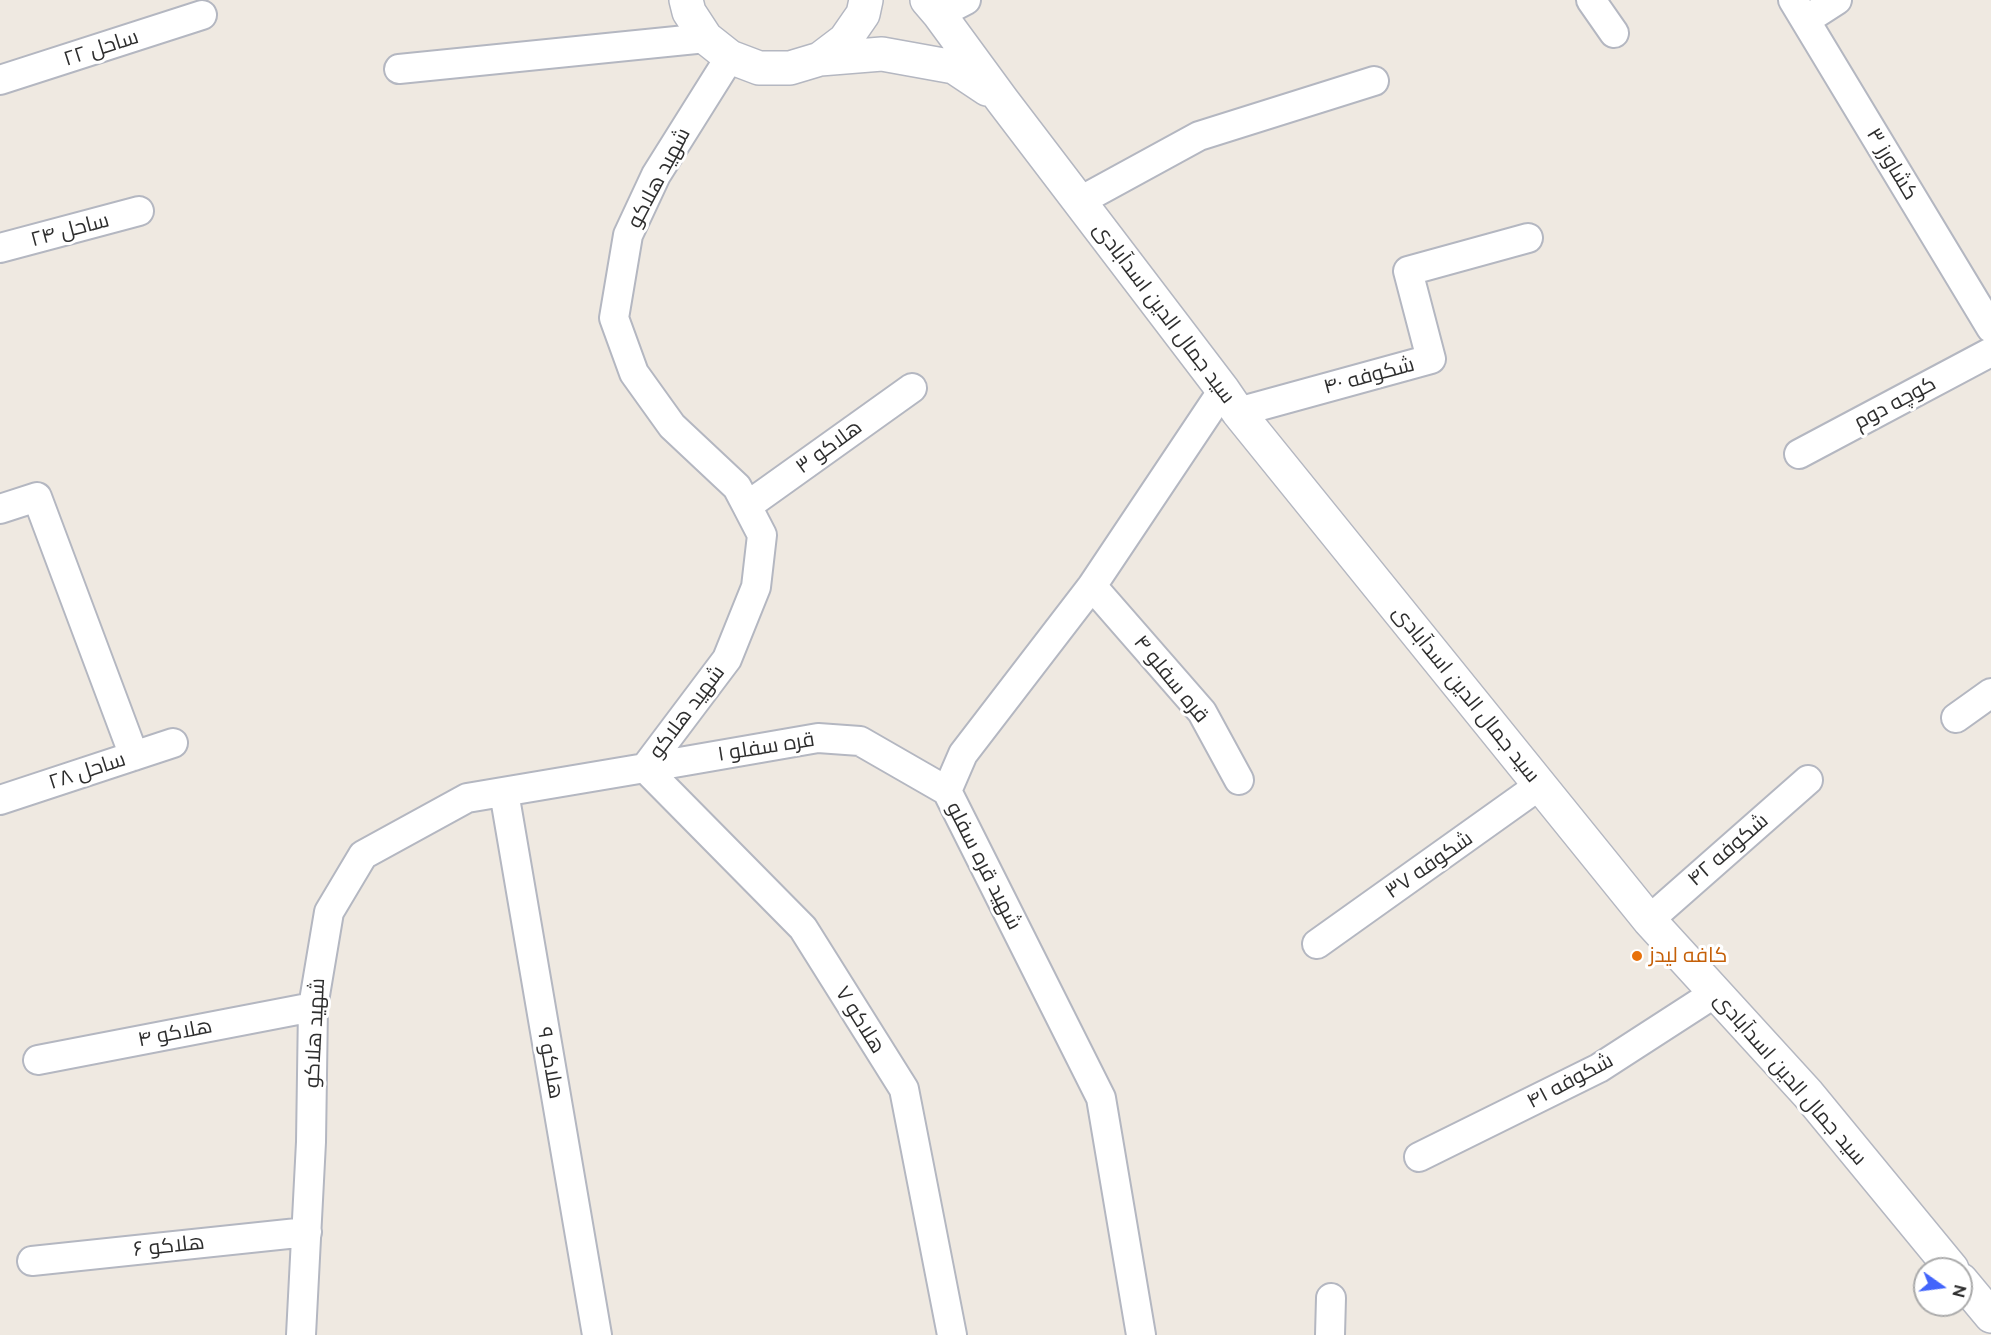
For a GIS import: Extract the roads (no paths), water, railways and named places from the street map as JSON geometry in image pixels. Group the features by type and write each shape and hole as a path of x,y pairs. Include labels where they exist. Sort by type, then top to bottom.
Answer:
{"main road":[{"path":"686,0 689,12 718,48 759,68 790,68 820,59 882,54 954,67 1002,100"},
{"path":"820,59 845,40 863,14 866,0"},
{"name":"سید جمال الدین اسدآبادی","path":"944,5 1002,100 1231,401 1649,920 1808,1094 1942,1257"},
{"path":"1973,1294 1991,1316"}],"street":[{"path":"1591,0 1614,33"},
{"path":"1799,10 1837,0"},
{"name":"کشاورز ۳","path":"1799,10 1991,328"},
{"name":"ساحل ۲۲","path":"0,80 202,15"},
{"path":"399,69 718,48"},
{"name":"شهید هلاکو","path":"301,1335 311,1142 313,1007 329,912 363,855 466,798 645,768 727,659 756,587 762,535 747,506 737,488 672,426 634,373 614,318 628,235 718,48"},
{"path":"1080,201 1199,136 1374,81"},
{"name":"ساحل ۲۴","path":"0,248 139,211"},
{"name":"شکوفه ۴۰","path":"1231,401 1431,359 1408,271 1528,238"},
{"name":"کوچه دوم","path":"1799,454 1991,352"},
{"name":"هلاکو ۳","path":"747,506 912,388"},
{"name":"شهید قره سفلو","path":"1141,1335 1101,1098 946,791 963,754 1231,401"},
{"path":"0,509 37,497 134,756"},
{"name":"قره سفلو ۴","path":"1092,586 1202,712 1239,780"},
{"path":"1956,718 1991,693"},
{"name":"قره سفلو ۱","path":"645,768 818,738 860,741 946,791"},
{"name":"ساحل ۲۸","path":"0,800 173,743"},
{"name":"هلاکو ۷","path":"645,768 803,928 904,1089 952,1335"},
{"name":"شکوفه ۴۲","path":"1649,920 1808,780"},
{"name":"شکوفه ۳۷","path":"1317,944 1540,786"},
{"name":"هلاکو ۹","path":"504,792 597,1335"},
{"name":"شکوفه ۴۱","path":"1419,1157 1599,1068 1715,993"},
{"name":"هلاکو ۴","path":"38,1059 313,1007"},
{"name":"هلاکو ۶","path":"32,1261 307,1232"},
{"path":"1330,1335 1331,1299"}],"place":[{"name":"کافه لیدز","path":"1637,956"}]}
